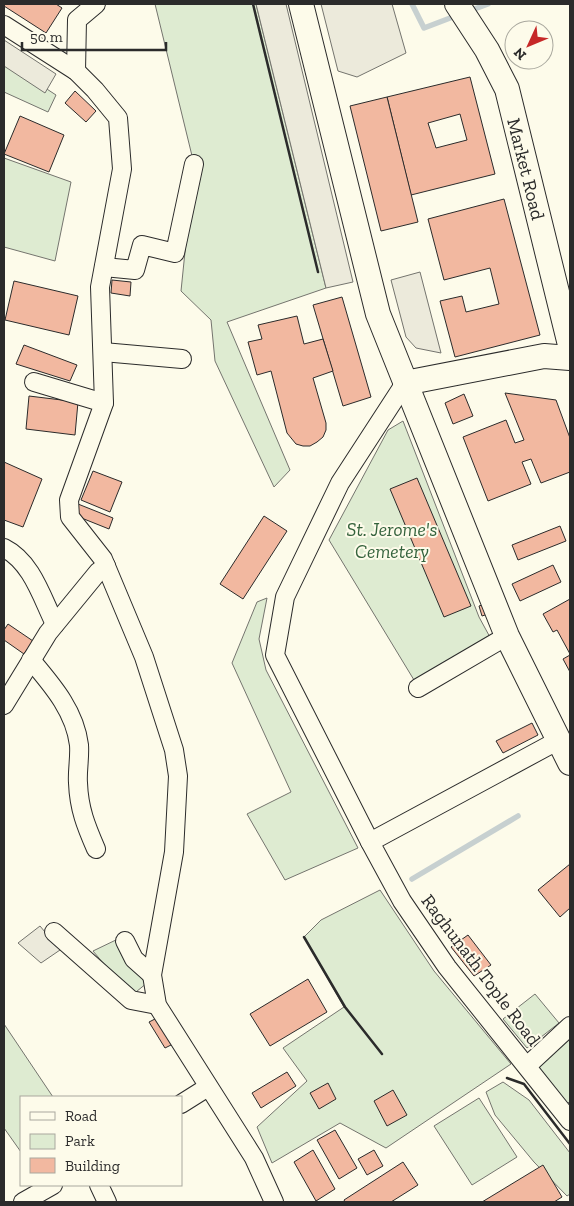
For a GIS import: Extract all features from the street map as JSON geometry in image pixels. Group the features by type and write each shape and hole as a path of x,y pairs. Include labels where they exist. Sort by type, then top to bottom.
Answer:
{"main road":[{"path":"302,4 378,314 507,636 570,764"},
{"name":"Market Road","path":"457,4 487,50 507,89 570,345"},
{"path":"405,383 544,356 570,358"}],"street":[{"path":"76,71 77,20 96,4"},
{"path":"4,25 76,71 96,90 118,118 122,169 100,287 104,403 69,500 70,517 103,558 144,657 174,750 178,776 174,852 152,975 157,1005 254,1158 274,1202"},
{"path":"104,267 135,270 142,245 175,253 194,164"},
{"path":"103,352 182,359"},
{"path":"34,382 104,403"},
{"name":"Raghunath Tople Road","path":"405,383 340,483 284,596 275,655 402,901 447,967 570,1121"},
{"path":"4,548 14,553 27,567 55,624"},
{"path":"4,705 48,632 98,572 106,566"},
{"path":"418,688 507,636"},
{"path":"31,660 56,690 71,718 79,745 77,781 82,816 96,849"},
{"path":"370,842 559,740"},
{"path":"54,932 131,1000 157,1005"},
{"path":"125,941 134,959 152,975"},
{"path":"527,1066 570,1026"},
{"path":"182,1103 208,1087"},
{"path":"24,1202 51,1186"},
{"path":"99,1186 107,1202"}],"green space":[{"path":"155,4 256,4 326,288 227,322 290,470 274,487 215,361 211,320 181,291 194,164"},
{"path":"4,61 56,95 48,112 4,92"},
{"path":"4,158 71,182 55,261 4,247"},
{"name":"St. Jerome's Cemetery","path":"403,421 479,617 491,639 414,680 329,540 388,430"},
{"path":"267,598 259,639 266,670 358,848 285,880 247,814 291,792 232,663 257,602"},
{"path":"380,890 434,971 511,1064 386,1148 340,1123 272,1163 257,1127 307,1081 283,1048 344,1007 304,937 321,920"},
{"path":"120,938 147,983 131,996 93,951"},
{"path":"535,994 559,1023 527,1048 503,1019"},
{"path":"4,1024 52,1096 20,1096 20,1151 4,1128"},
{"path":"570,1032 570,1101 567,1104 535,1064"},
{"path":"503,1082 529,1100 570,1153 570,1194 567,1196 534,1162 495,1115 486,1092"},
{"path":"479,1098 517,1157 472,1185 434,1126"}],"shaded area":[{"path":"256,4 286,4 353,282 326,288"},
{"path":"321,4 392,4 406,53 357,77 338,71"},
{"path":"4,40 56,74 45,93 4,66"},
{"path":"420,272 441,353 416,348 406,337 391,280"},
{"path":"40,926 60,950 41,963 18,943"}],"building":[{"path":"4,4 56,4 62,8 46,33 4,6"},
{"path":"470,77 495,174 411,195 387,97","holes":["460,114 467,140 436,148 428,123"]},
{"path":"75,91 96,111 86,122 65,103"},
{"path":"387,97 418,222 381,231 350,106"},
{"path":"20,116 64,135 49,172 4,154"},
{"path":"504,199 540,335 455,357 440,301 462,296 466,312 499,304 490,268 444,280 428,219"},
{"path":"112,280 131,282 130,296 111,293"},
{"path":"14,281 78,296 69,335 5,320"},
{"path":"342,297 371,397 343,406 313,305"},
{"path":"297,316 304,344 323,339 333,371 313,378 326,423 326,430 323,437 310,446 296,444 287,433 271,371 257,375 248,342 262,339 258,325"},
{"path":"24,345 77,365 70,381 16,364"},
{"path":"505,393 556,400 570,438 570,472 541,483 531,459 522,462 531,484 488,501 463,437 506,420 515,443 524,440"},
{"path":"464,394 473,416 453,424 445,403"},
{"path":"29,396 78,402 75,435 26,429"},
{"path":"4,462 42,479 23,527 4,520"},
{"path":"93,471 122,482 110,512 81,500"},
{"path":"417,478 471,606 444,617 390,489"},
{"path":"78,504 113,518 109,529 74,515"},
{"path":"264,516 287,531 243,599 220,584"},
{"path":"560,526 566,541 518,560 512,545"},
{"path":"553,565 561,582 520,601 512,584"},
{"path":"570,599 570,654 557,630 553,632 543,614"},
{"path":"485,604 488,614 482,616 479,606"},
{"path":"8,624 33,641 24,654 4,640 4,630"},
{"path":"570,655 570,672 563,659"},
{"path":"532,723 538,735 503,753 496,741"},
{"path":"570,864 570,908 560,917 538,890"},
{"path":"468,935 491,965 474,976 451,947"},
{"path":"308,979 327,1012 270,1046 250,1014"},
{"path":"157,1018 173,1044 165,1048 149,1022"},
{"path":"287,1072 296,1086 261,1108 252,1093"},
{"path":"328,1083 336,1099 319,1109 310,1093"},
{"path":"393,1090 407,1115 387,1126 374,1101"},
{"path":"335,1130 357,1168 339,1179 317,1140"},
{"path":"313,1150 335,1189 316,1201 294,1162"},
{"path":"374,1150 383,1166 367,1175 358,1159"},
{"path":"403,1162 418,1185 391,1202 345,1202 344,1200"},
{"path":"543,1165 562,1197 554,1202 482,1202"}],"waterway":[{"path":"412,4 424,28 458,15"},
{"path":"469,11 488,4"},
{"path":"412,879 518,816"}],"wall":[{"path":"253,4 318,272"},
{"path":"304,937 345,1007 382,1054"},
{"path":"507,1078 524,1084 570,1144"}]}
